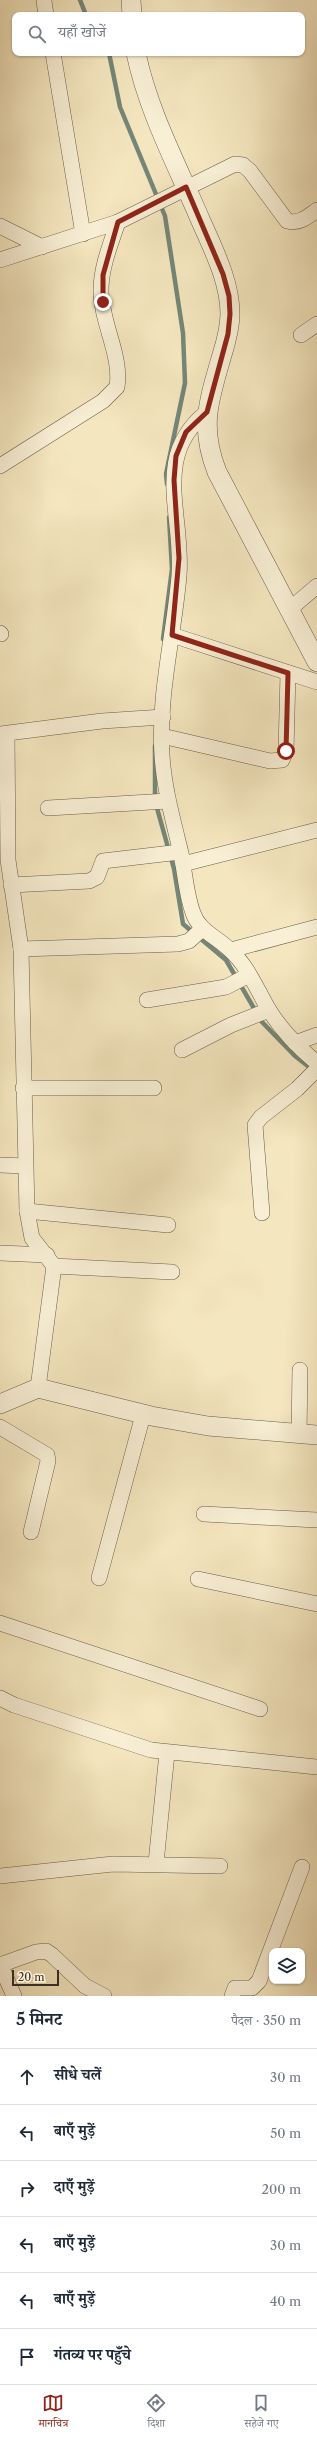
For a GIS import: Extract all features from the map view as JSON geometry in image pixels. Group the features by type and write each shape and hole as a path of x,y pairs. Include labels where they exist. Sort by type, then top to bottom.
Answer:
{"street":[{"path":"131,0 132,12"},
{"path":"53,56 83,234"},
{"path":"137,56 146,90 182,190 214,250 229,296 230,314 228,334 207,412 207,441 217,472 317,662"},
{"path":"0,260 118,222 223,168 235,164 243,166 250,171 287,221 302,221 317,210"},
{"path":"0,466 103,401 117,387 117,368 101,290 107,256 118,222"},
{"path":"0,226 42,247"},
{"path":"300,335 317,324"},
{"path":"207,412 186,432 176,456 174,480 179,558 172,635 157,717 162,736 160,801 198,933 231,950 242,979 261,1012 295,1044 315,1070 261,1117 255,1126 262,1213"},
{"path":"290,609 317,586"},
{"path":"172,635 317,682"},
{"path":"162,736 270,761 282,760 286,751 288,673"},
{"path":"38,1388 50,1261 32,1238 27,1211 24,1166 21,949 8,860 3,734 157,717"},
{"path":"48,808 160,801"},
{"path":"11,885 89,881 97,877 103,860 176,855 317,830"},
{"path":"231,950 317,927"},
{"path":"21,949 178,944 198,933"},
{"path":"147,1000 242,979"},
{"path":"182,1050 261,1012"},
{"path":"295,1044 317,1035"},
{"path":"23,1088 154,1088"},
{"path":"0,1165 24,1166"},
{"path":"27,1211 168,1225"},
{"path":"0,1253 50,1261 172,1272"},
{"path":"0,1404 38,1388 143,1415 208,1426 308,1434 300,1370"},
{"path":"99,1578 143,1415"},
{"path":"0,1427 42,1451 48,1461 31,1532"},
{"path":"204,1514 317,1520"},
{"path":"198,1579 317,1604"},
{"path":"0,1623 260,1709"},
{"path":"0,1698 28,1710 129,1743 167,1753 317,1767"},
{"path":"156,1863 167,1753"},
{"path":"0,1876 93,1864 156,1863 220,1866"},
{"path":"232,1996 235,1988 252,1988 259,1981 302,1867"},
{"path":"14,1996 0,1964 36,1952 46,1951 52,1954 85,1986 104,1996"}],"waterway":[{"path":"80,0 85,12"},
{"path":"110,56 120,107 165,216 183,333 185,383 166,474 167,484"},
{"path":"163,639 172,569 169,517"},
{"path":"155,746 155,801 174,869 183,924 226,960 262,1022 295,1056 313,1070"}],"route":[{"path":"103,302 101,290 103,275 107,256 118,222 186,187 223,274 229,296 230,314 228,334 214,381 207,412 186,432 176,456 174,480 179,544 179,576 172,635 288,673 286,751"}]}
